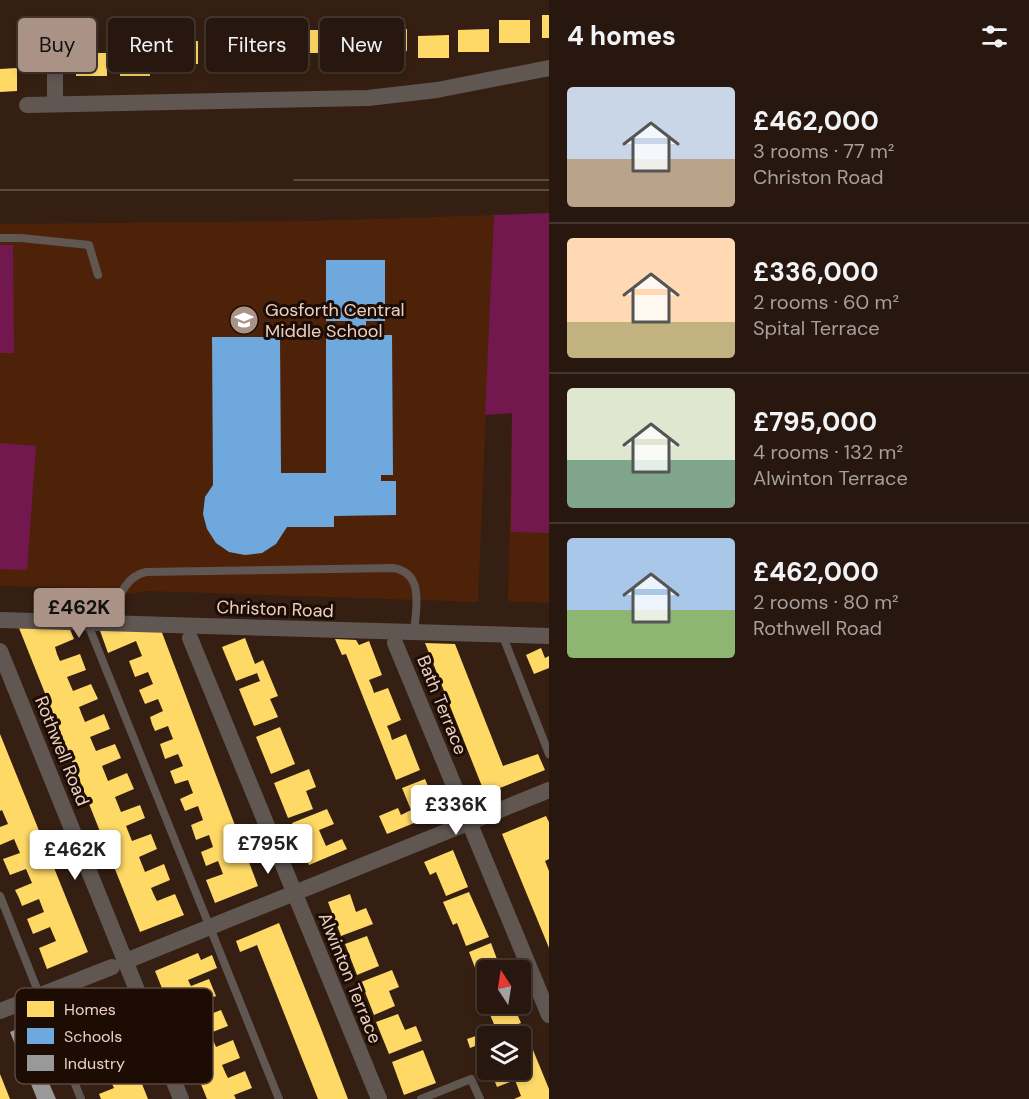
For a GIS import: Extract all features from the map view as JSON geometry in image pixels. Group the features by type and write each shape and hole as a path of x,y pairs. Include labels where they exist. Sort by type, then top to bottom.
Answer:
{"street":[{"path":"27,105 368,98 437,90 549,68"},
{"path":"55,72 55,103"},
{"name":"Christon Road","path":"0,620 549,636"},
{"name":"Alwinton Terrace","path":"190,638 379,1099"},
{"name":"Bath Terrace","path":"395,643 549,1015"},
{"name":"Rothwell Road","path":"0,651 130,988"},
{"path":"58,988 549,790"},
{"path":"0,1011 15,1005"},
{"name":"Rothwell Road","path":"174,1084 181,1099"}],"lane":[{"path":"0,238 89,245 98,275"},
{"path":"110,623 125,585 139,574 146,572 393,568 404,569 411,575 415,584 414,632"},
{"path":"87,622 279,1099"},
{"path":"502,634 549,754"},
{"path":"0,896 37,988"},
{"path":"421,1099 471,1079 480,1099"},
{"path":"75,1084 81,1099"}],"shaded area":[{"path":"549,213 549,533 511,532 512,413 485,415 494,215"},
{"name":"Gosforth Central Middle School","path":"494,215 478,602 147,591 131,594 99,588 0,586 0,224 314,221"},
{"path":"0,245 13,245 14,353 0,353"},
{"path":"512,413 549,413 549,603 508,601"},
{"path":"0,443 36,446 27,570 0,569"}],"building: Homes":[{"path":"542,15 549,15 549,38 542,38"},
{"path":"499,20 530,20 530,43 499,43"},
{"path":"404,29 407,29 407,51 404,51"},
{"path":"489,29 489,52 458,52 458,30"},
{"path":"308,30 320,30 320,53 308,53"},
{"path":"449,35 449,58 418,58 418,36"},
{"path":"194,41 198,41 198,64 194,64"},
{"path":"96,53 107,53 107,76 76,76 76,72 96,72"},
{"path":"17,68 17,91 0,92 0,69"},
{"path":"120,72 150,72 150,76 120,76"},
{"path":"69,627 74,639 55,647 57,654 60,661 80,654 86,670 67,677 73,691 91,684 98,699 79,707 82,715 85,722 104,714 110,729 90,737 96,751 115,744 121,758 102,766 108,781 127,773 134,789 115,797 121,812 140,805 145,818 126,826 132,841 151,834 157,849 139,857 145,872 164,864 170,880 151,888 157,901 175,894 184,915 140,932 19,628"},
{"path":"99,628 161,630 258,886 215,903 206,880 223,874 218,861 206,866 201,852 213,847 209,835 196,840 191,825 203,820 198,806 185,811 180,799 193,793 188,780 175,784 170,771 183,766 178,754 165,759 160,744 173,739 168,726 155,731 152,724 150,717 163,711 158,699 145,704 139,690 153,684 148,672 135,677 129,661 142,656 136,641 108,653"},
{"path":"245,638 255,664 263,660 278,696 270,699 278,717 254,726 239,689 260,681 257,673 236,681 222,647"},
{"path":"335,639 356,640 359,645 369,641 382,675 369,680 374,693 388,688 401,720 387,726 392,740 406,734 420,770 396,780 346,654 342,655"},
{"path":"425,643 455,644 503,766 538,754 545,770 485,794"},
{"path":"541,648 545,658 549,656 549,668 534,674 526,655"},
{"path":"280,727 295,764 271,774 256,737"},
{"path":"0,734 88,952 47,969 39,948 56,941 50,927 33,934 27,919 44,912 39,899 22,906 15,890 32,883 26,869 10,875 3,859 20,853 14,839 0,845 0,827 8,824 2,810 0,811"},
{"path":"309,769 316,787 306,791 313,809 288,818 274,783"},
{"path":"425,779 439,813 387,834 379,816 398,808 401,815 411,810 402,788"},
{"path":"327,809 334,824 319,830 326,846 342,839 347,849 309,865 292,823"},
{"path":"546,816 549,822 549,859 545,861 549,871 549,948 502,834"},
{"path":"453,850 468,887 446,896 436,872 430,875 424,862"},
{"path":"469,892 489,937 466,946 457,923 453,925 443,902"},
{"path":"350,894 356,912 366,908 373,924 341,936 328,902"},
{"path":"279,923 348,1099 318,1099 257,945 240,952 236,941"},
{"path":"367,936 379,966 357,975 345,944"},
{"path":"491,943 497,960 477,960 477,973 469,952"},
{"path":"198,953 201,960 212,955 217,968 188,980 191,986 209,979 213,988 162,988 155,971"},
{"path":"392,970 399,987 389,991 395,1006 374,1015 361,982"},
{"path":"221,1010 228,1026 213,1032 213,1013"},
{"path":"398,1014 405,1030 416,1026 422,1041 389,1054 376,1022"},
{"path":"490,1014 517,1014 521,1023 513,1026 495,1026"},
{"path":"477,1036 477,1045 470,1048 467,1039"},
{"path":"213,1040 216,1047 233,1040 240,1058 222,1065 228,1078 245,1071 252,1088 234,1095 236,1099 207,1099 201,1084 213,1084"},
{"path":"531,1045 549,1089 549,1099 514,1099 521,1096 515,1080 531,1080"},
{"path":"423,1050 436,1083 404,1095 392,1062"},
{"path":"0,1074 10,1099 0,1099"},
{"path":"494,1080 515,1080 497,1087"},
{"path":"112,1084 142,1084 148,1099 101,1099 99,1094 114,1088"}],"building: Schools":[{"path":"326,260 385,260 385,321 366,321 366,335 392,335 393,475 381,475 381,481 396,481 396,515 334,516 334,527 287,527 276,544 262,553 245,555 229,552 216,543 207,529 203,514 205,497 213,485 212,337 280,337 281,473 326,473 326,335 348,335 348,321 326,321"}],"building: Industry":[{"path":"15,1030 15,1044 10,1032"},
{"path":"31,1084 49,1084 56,1099 37,1099"}],"tram line":[{"path":"294,180 549,180"},
{"path":"0,190 549,190"}],"place":[{"name":"Gosforth Central Middle School","path":"244,320"}]}
